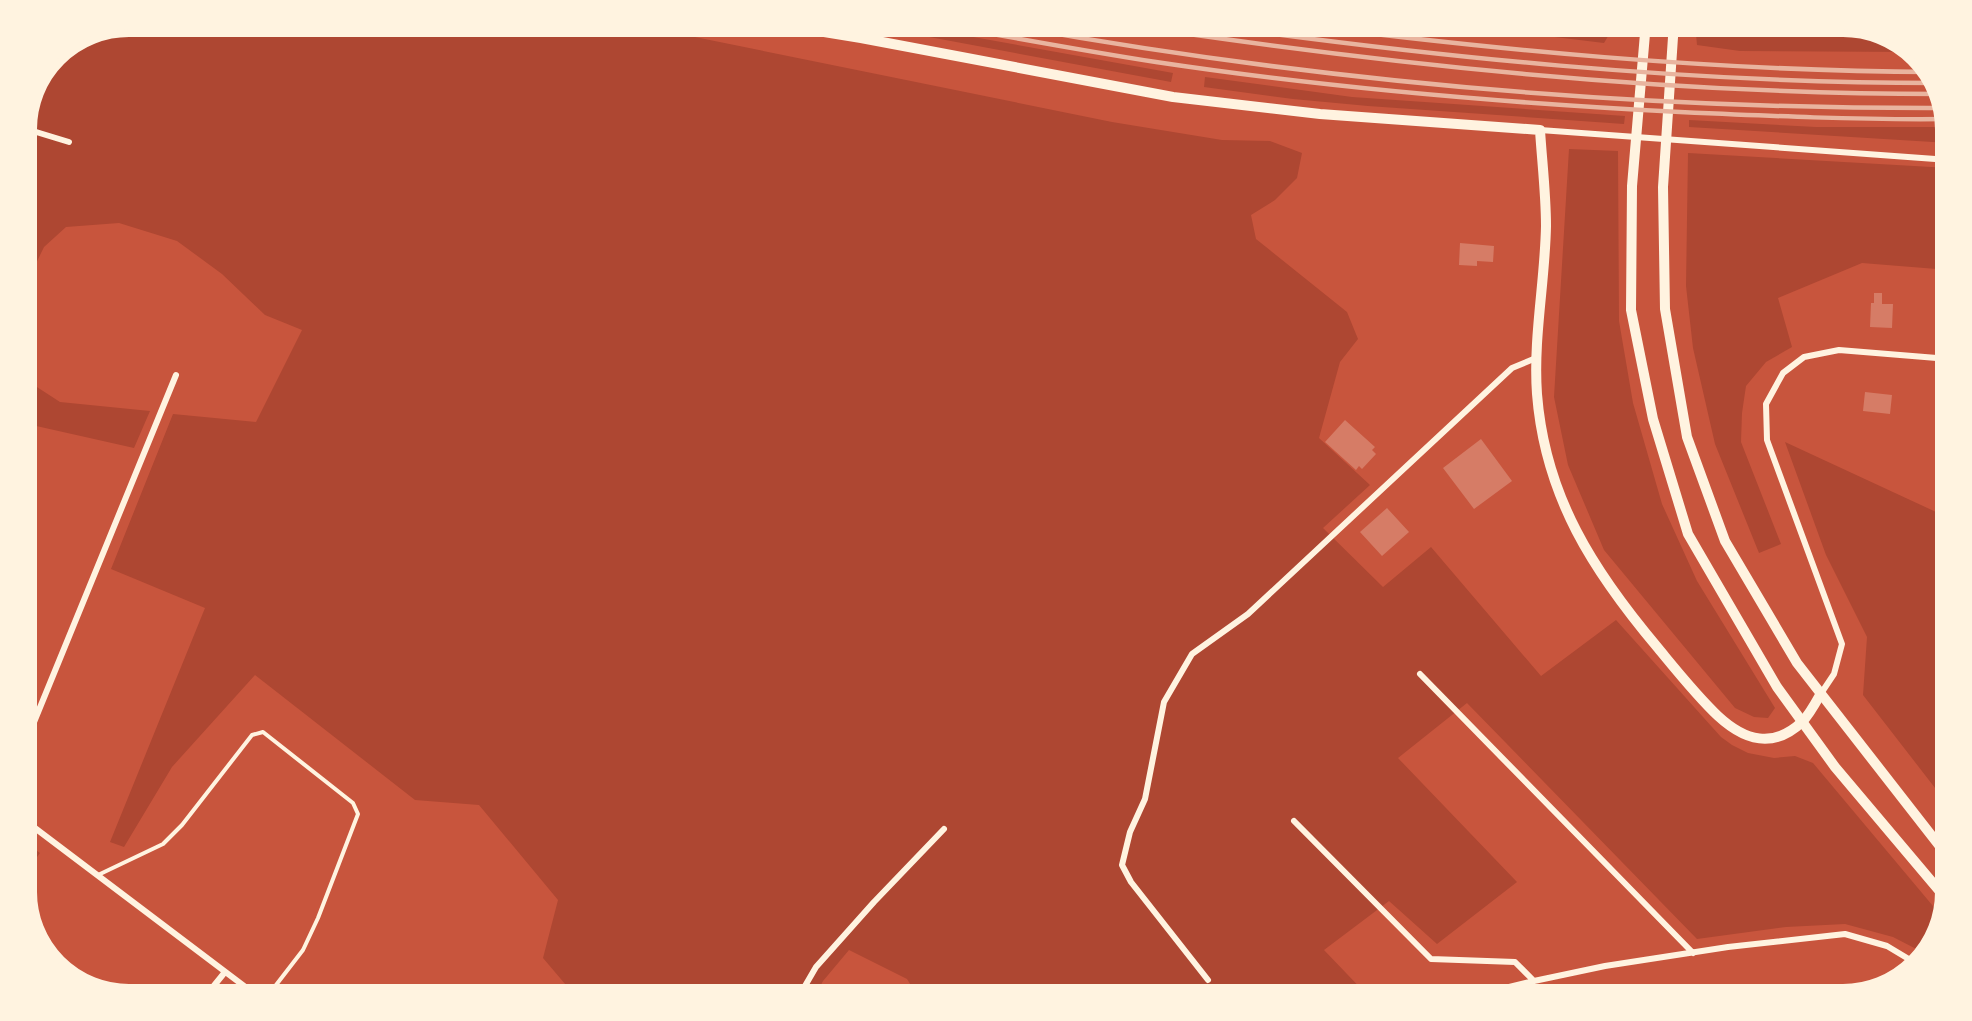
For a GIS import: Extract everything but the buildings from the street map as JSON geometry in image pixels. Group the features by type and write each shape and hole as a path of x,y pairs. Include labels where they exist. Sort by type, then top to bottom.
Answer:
{"main road":[{"path":"830,33 1173,97 1320,114 1540,130 1546,225 1537,357 1537,394 1541,424 1558,488 1585,550 1625,610 1708,707 1739,732 1753,739 1766,740 1780,736 1802,721 1820,695"},
{"path":"1645,33 1632,186 1631,310 1653,419 1688,534 1777,687 1835,767 1939,889"},
{"path":"1673,33 1663,187 1665,309 1687,437 1725,541 1797,663 1939,844"}],"street":[{"path":"1540,130 1939,159"},
{"path":"33,131 69,142"},
{"path":"1820,695 1834,674 1842,644 1767,440 1766,404 1783,373 1804,357 1839,350 1939,357"},
{"path":"1209,980 1131,882 1122,866 1130,832 1145,799 1164,702 1192,654 1248,614 1512,368 1537,357"},
{"path":"33,724 176,375"},
{"path":"1420,674 1693,953"},
{"path":"1294,821 1431,959 1515,962 1534,981"},
{"path":"33,827 246,988"},
{"path":"804,988 816,967 873,902 944,829"},
{"path":"1507,988 1605,966 1728,947 1845,934 1887,946 1910,960"},
{"path":"213,988 225,972"}],"lane":[{"path":"97,875 163,844 182,825 252,735 263,732 353,803 358,814 318,918 303,950 274,988"}],"shaded area":[{"path":"675,33 1112,122 1222,140 1270,141 1302,153 1297,178 1275,200 1251,215 1256,239 1347,312 1358,339 1340,362 1319,438 1370,485 1323,528 1383,587 1431,547 1541,676 1616,620 1721,737 1732,745 1748,753 1774,758 1795,756 1813,763 1937,911 1934,923 1919,950 1893,937 1845,924 1786,927 1697,939 1467,703 1398,758 1517,882 1437,944 1389,901 1324,950 1360,988 913,988 907,979 849,950 819,988 568,988 543,958 558,900 479,805 415,800 255,675 172,767 124,847 110,842 205,608 111,569 173,414 256,422 302,330 265,315 222,274 177,241 119,223 66,227 44,247 33,270 33,122 36,104 53,70 66,57 81,46 98,38 116,34"},
{"path":"908,33 951,33 1173,73 1171,82"},
{"path":"1522,33 1610,33 1604,43"},
{"path":"1696,33 1844,33 1868,36 1900,52 1740,51 1697,45"},
{"path":"1205,77 1352,97 1625,116 1624,124 1368,106 1204,87"},
{"path":"1689,120 1816,127 1939,127 1939,142 1689,127"},
{"path":"1569,149 1618,151 1619,321 1633,403 1662,504 1697,581 1775,708 1768,718 1754,717 1735,708 1604,550 1568,465 1554,397"},
{"path":"1688,153 1939,167 1939,269 1862,263 1778,298 1792,347 1766,362 1746,386 1742,413 1741,442 1781,544 1759,553 1715,444 1693,348 1686,286"},
{"path":"33,384 60,402 150,411 134,448 33,425"},
{"path":"1785,442 1939,513 1939,793 1863,695 1867,637 1826,555"},
{"path":"33,848 40,853 33,862"}],"railway":[{"path":"988,33 1156,62 1286,80 1417,93 1680,112 1938,119"},
{"path":"1055,33 1227,60 1465,87 1585,97 1705,103 1936,108"},
{"path":"1184,33 1314,51 1522,74 1731,89 1932,94"},
{"path":"1265,33 1560,66 1748,78 1927,83"},
{"path":"1372,33 1522,50 1686,63 1768,68 1920,72"}]}
